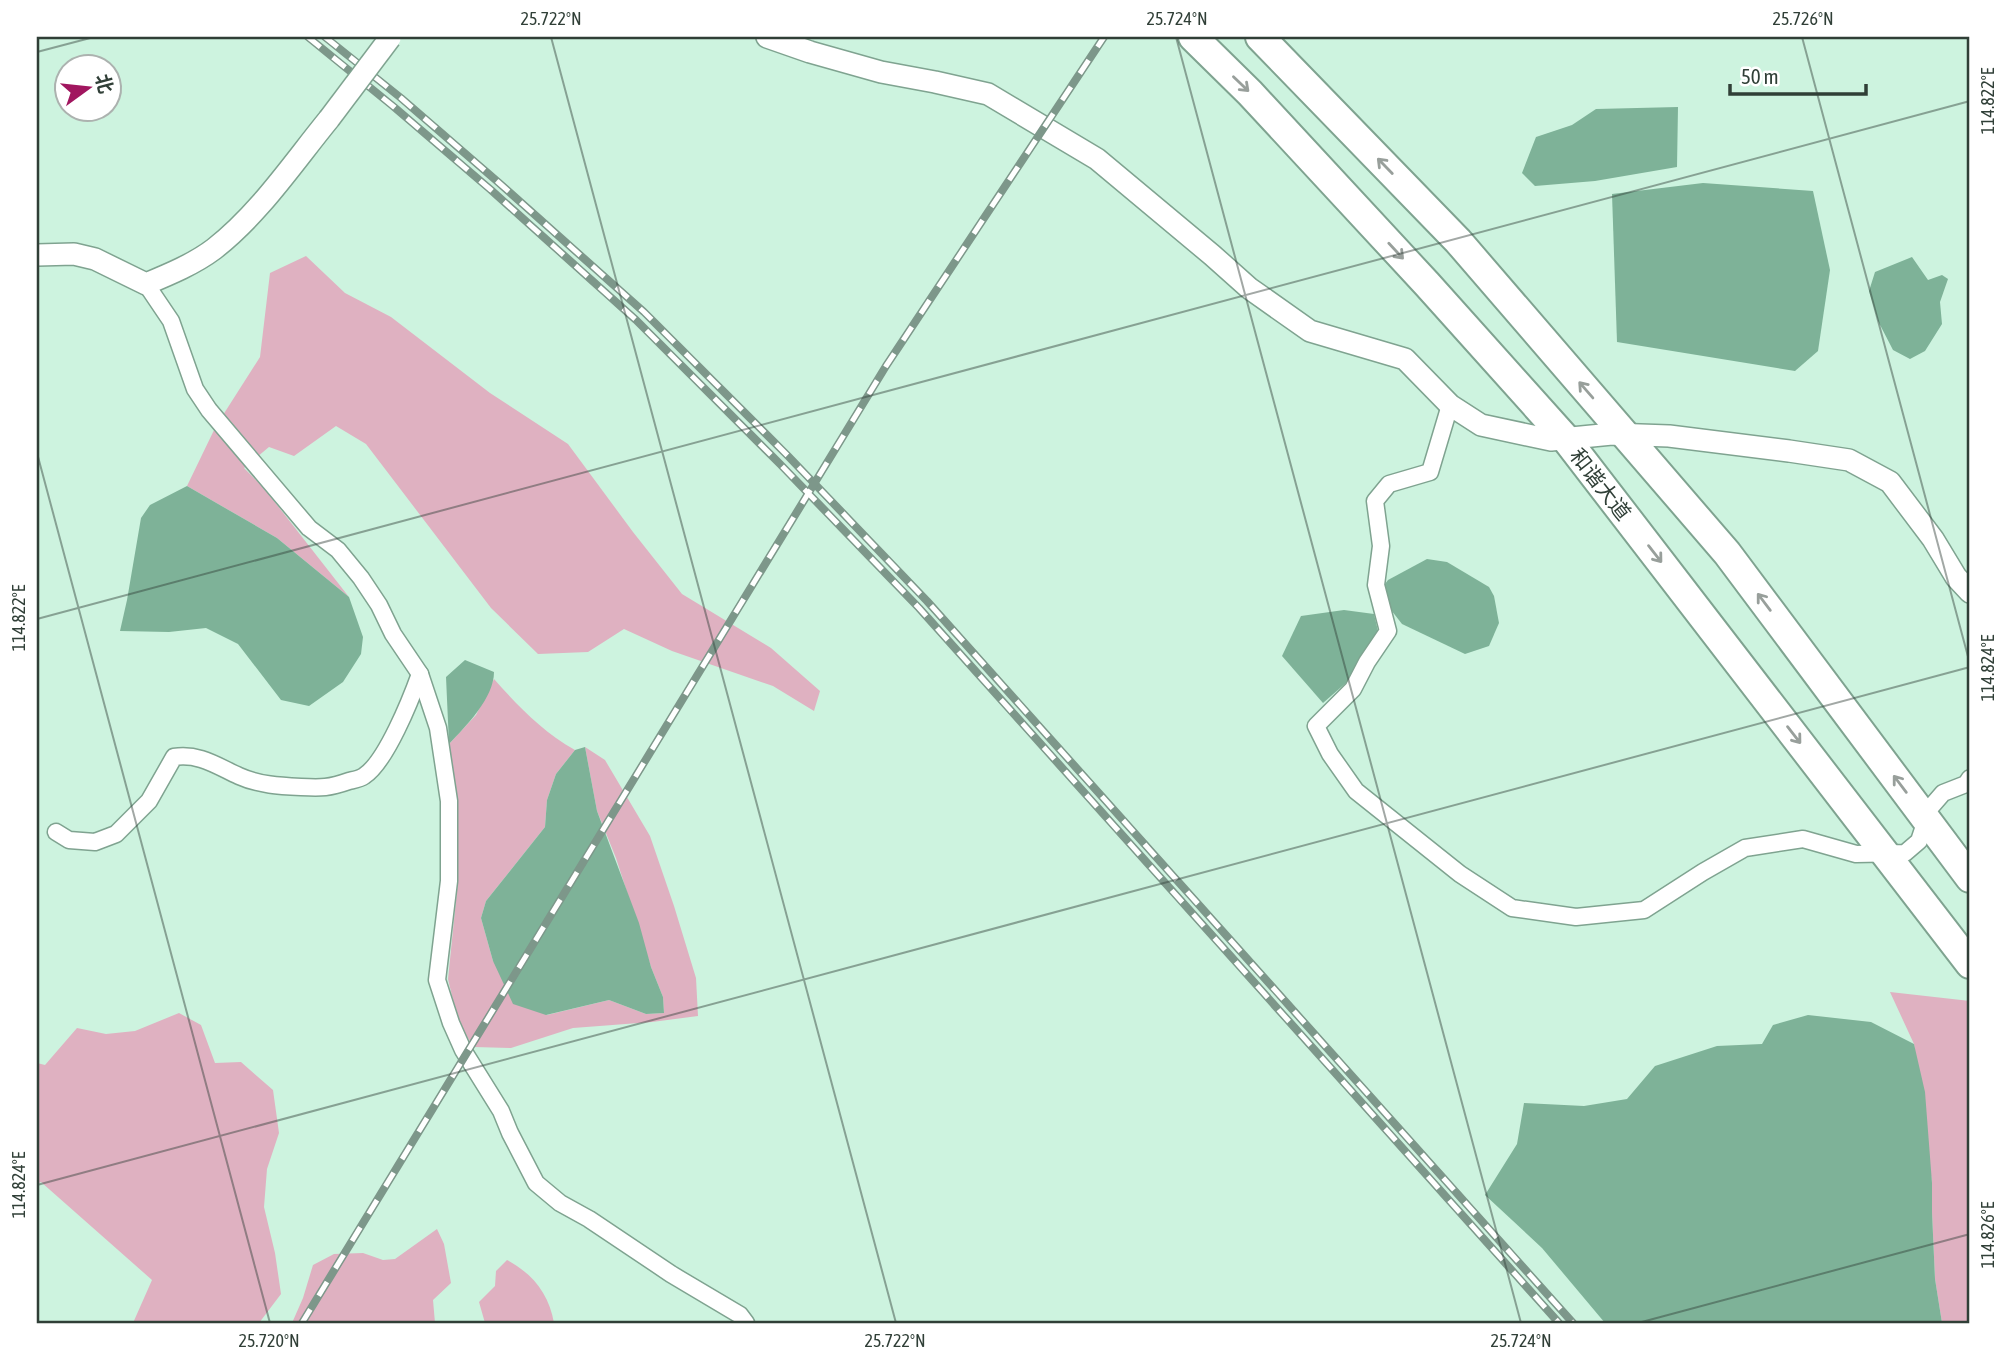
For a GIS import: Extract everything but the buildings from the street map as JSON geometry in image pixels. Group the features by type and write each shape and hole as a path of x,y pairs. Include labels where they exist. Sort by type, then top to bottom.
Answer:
{"highway":[{"name":"和谐大道","path":"1192,37 1260,103 1566,439 1970,964"},
{"path":"1260,37 1458,241 1727,553 1970,878"}],"street":[{"path":"146,284 181,269 214,249 256,211 391,37"},
{"path":"767,37 881,72 988,94 1097,159 1249,288 1310,331 1405,359 1450,405 1481,425 1551,440 1612,434 1669,436 1849,460 1890,482 1933,539 1956,577 1970,592"},
{"path":"37,255 74,254 103,263 146,284 172,321 195,389 209,410 309,528 338,550 361,578 420,674 438,728 449,801 449,881 437,980 463,1050 501,1111 536,1183 560,1203 740,1315 746,1323"},
{"path":"1450,405 1430,472 1389,484 1375,501 1381,546 1376,585 1388,631 1353,689 1316,726 1330,754 1356,791 1460,874 1511,908 1576,917 1644,910 1745,848 1803,839 1856,854 1905,853 1919,841 1930,808 1943,793 1966,784 1970,778"},
{"path":"55,832 69,840 95,842 116,834 149,801 174,757 184,755 201,758 240,777 275,786 328,788 364,776 376,764 391,739 420,674"}],"shaded area":[{"path":"1678,107 1677,167 1595,181 1535,186 1522,173 1536,137 1572,125 1596,109"},
{"path":"1703,183 1813,191 1830,270 1818,351 1795,371 1617,342 1612,194"},
{"path":"306,256 345,293 391,317 490,393 568,444 682,594 771,648 820,691 814,711 773,686 672,651 624,629 588,652 538,654 491,608 366,444 336,426 294,456 269,447 244,468 263,487 349,597 277,538 187,486 216,426 260,357 270,273"},
{"path":"1912,257 1928,280 1942,275 1948,279 1940,302 1942,324 1925,351 1910,359 1893,350 1878,321 1869,291 1875,272"},
{"path":"187,486 277,538 349,597 363,637 361,654 343,682 309,706 281,700 238,644 206,628 169,632 120,631 141,518 150,505"},
{"path":"1427,559 1447,562 1489,587 1494,596 1499,623 1489,646 1465,654 1402,624 1388,606 1382,588 1388,580"},
{"path":"1344,610 1374,614 1378,631 1347,682 1323,703 1282,656 1301,616"},
{"path":"465,660 494,672 493,682 478,711 449,744 446,677"},
{"path":"494,679 531,718 575,750 556,774 547,800 545,827 486,901 481,918 493,961 547,1015 609,1000 646,1014 664,1013 663,997 616,858 597,811 585,747 605,760 650,836 696,978 698,1016 573,1028 511,1048 474,1047 459,1025 448,979 458,881 449,744 476,715"},
{"path":"585,747 597,811 639,923 651,967 663,997 664,1013 646,1014 609,1000 546,1015 513,1004 493,961 481,918 486,901 545,827 547,800 556,774 575,750"},
{"path":"1890,992 1970,1001 1970,1323 1942,1323 1935,1279 1932,1183 1914,1044"},
{"path":"179,1013 201,1025 215,1063 241,1062 273,1090 279,1133 267,1169 264,1207 281,1294 259,1323 133,1323 152,1280 41,1182 37,1184 37,1063 45,1065 77,1028 106,1034 135,1031"},
{"path":"1808,1015 1871,1022 1914,1044 1925,1092 1932,1183 1935,1279 1942,1323 1605,1323 1542,1248 1485,1195 1517,1144 1524,1103 1584,1106 1627,1099 1655,1066 1717,1046 1762,1044 1773,1025"},
{"path":"437,1229 444,1244 451,1283 433,1300 435,1323 292,1323 313,1265 334,1254 363,1253 383,1260 395,1259"},
{"path":"507,1260 532,1278 544,1294 554,1323 485,1323 479,1302 495,1286 496,1271"}],"railway":[{"path":"308,37 491,190 636,320 780,464 919,608 1559,1323"},
{"path":"325,37 401,98 644,312 788,456 927,601 1573,1323"},
{"path":"302,1323 886,366 1104,37"}]}
